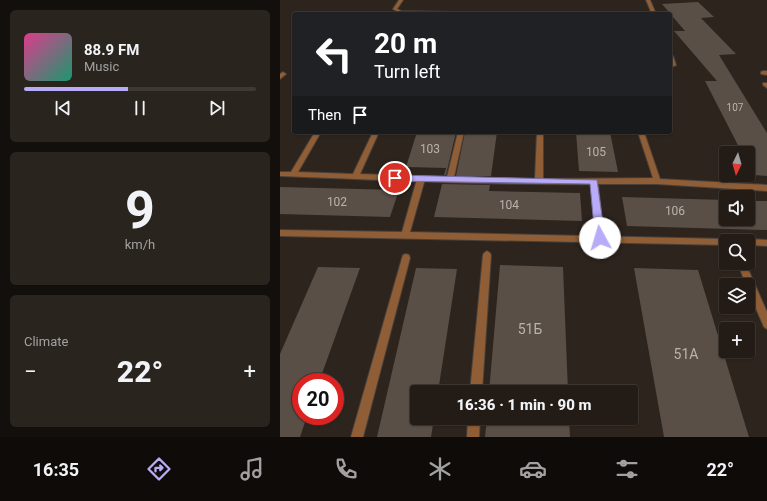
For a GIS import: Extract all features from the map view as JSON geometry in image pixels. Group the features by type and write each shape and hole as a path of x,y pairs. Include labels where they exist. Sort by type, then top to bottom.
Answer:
{"street":[{"path":"400,12 395,9 401,0"},
{"path":"648,0 653,12"},
{"path":"293,174 317,134"},
{"path":"355,177 375,134"},
{"path":"450,180 462,134"},
{"path":"538,182 540,134"},
{"path":"643,134 657,182"},
{"path":"280,174 538,182 657,182 767,188"},
{"path":"405,234 421,179"},
{"path":"594,182 600,238"},
{"path":"280,233 405,234 719,242"},
{"path":"755,242 767,243"},
{"path":"477,385 487,255"},
{"path":"357,437 406,258"},
{"path":"744,270 767,324"},
{"path":"473,437 474,425"}],"building":[{"path":"698,2 714,17 701,18 736,54 719,55 767,133 767,176 755,175 755,146 738,146 705,81 717,81 674,31 685,31 672,16 672,12 669,12 662,4"},
{"path":"416,134 456,134 446,175 444,175 446,168 406,167"},
{"path":"465,134 497,134 491,176 456,176"},
{"path":"576,134 610,134 618,172 579,171"},
{"path":"442,184 490,185 489,191 580,193 582,221 434,217"},
{"path":"280,187 399,190 390,217 280,214"},
{"path":"622,197 719,200 719,226 755,226 755,201 767,201 767,230 627,226"},
{"path":"500,265 563,267 568,385 490,385"},
{"path":"318,267 360,268 322,373 292,373 292,425 304,425 300,437 280,437 280,354"},
{"path":"416,268 457,269 439,385 410,385 410,425 433,425 431,437 377,437"},
{"path":"634,268 698,270 719,339 719,358 725,358 749,437 664,437"},
{"path":"486,425 569,425 570,437 485,437"}],"route":[{"path":"395,178 594,182 600,238"}]}
